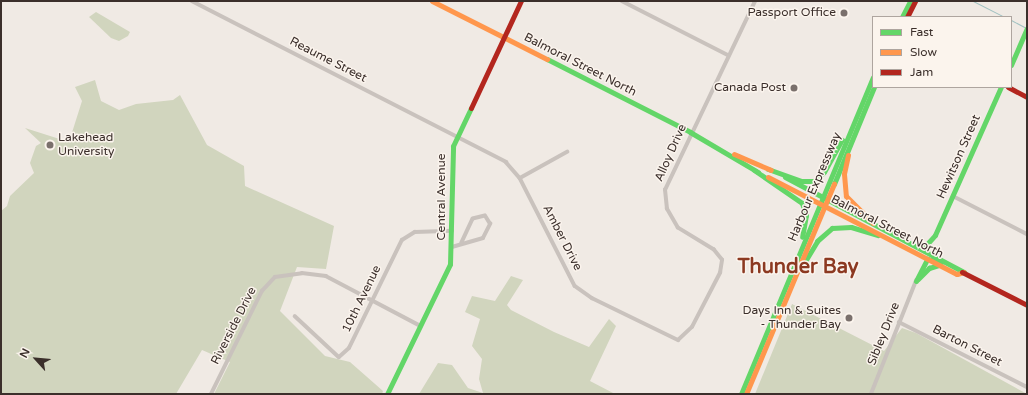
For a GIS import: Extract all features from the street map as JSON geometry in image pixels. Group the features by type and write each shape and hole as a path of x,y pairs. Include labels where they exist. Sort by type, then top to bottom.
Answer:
{"main road":[{"name":"Balmoral Street North","path":"432,1 690,132 718,147 754,170 878,235 957,274 964,272"},
{"name":"Central Avenue","path":"387,394 447,272 452,247 450,168 456,136 503,37 522,1"},
{"path":"902,16 910,1"},
{"path":"908,16 915,1"},
{"path":"1012,62 1027,28"},
{"name":"Harbour Expressway","path":"746,394 824,206 824,198 859,108 872,79"},
{"name":"Harbour Expressway","path":"741,394 818,203 824,198 874,88"},
{"name":"Hewitson Street","path":"929,251 1001,88"},
{"path":"1010,88 1027,97"},
{"path":"768,169 801,181 817,180 859,108"},
{"path":"859,121 846,163 844,190 852,204 873,223"},
{"name":"Balmoral Street North","path":"718,147 768,169 929,251 964,272 1027,305"},
{"path":"754,170 802,203 806,215 800,248"},
{"path":"788,291 816,241 827,230 844,226 878,235"},
{"path":"918,246 927,244 935,236"},
{"path":"890,241 918,252 929,251"},
{"path":"916,281 927,259 934,258 964,272"},
{"path":"916,281 929,268 940,265"}],"street":[{"name":"Reaume Street","path":"192,1 456,136"},
{"path":"622,1 728,55"},
{"name":"Alloy Drive","path":"662,335 678,340 689,334 722,267 722,260 714,250 678,228 666,205 669,178 690,132 755,1"},
{"name":"Amber Drive","path":"456,136 506,162 520,178 575,286 662,335"},
{"path":"520,178 567,152"},
{"path":"953,196 1027,234"},
{"path":"452,247 483,238 490,224 485,216 473,219 462,244"},
{"name":"10th Avenue","path":"295,316 339,357 349,348 408,234 452,231"},
{"name":"Riverside Drive","path":"211,394 262,291 275,277 302,273 326,276 421,326"},
{"name":"Sibley Drive","path":"871,394 898,322 916,281"},
{"name":"Barton Street","path":"898,322 1027,387"}],"green space":[{"path":"96,12 130,32 128,36 119,41 111,38 89,17"},
{"path":"95,80 101,101 119,110 136,104 173,100 180,95 207,145 244,166 245,186 334,226 326,269 297,267 280,311 325,356 350,362 383,391 382,394 214,394 230,362 202,350 176,394 1,394 1,211 7,206 10,196 34,173 30,163 36,146 41,143 25,128 69,142 82,101 75,87"},
{"path":"511,276 523,280 507,305 511,310 554,332 589,347 609,319 616,326 590,381 615,394 419,394 438,363 452,365 468,388 483,393 479,379 482,359 472,346 480,319 465,312 472,296 495,301"},
{"path":"792,304 884,351 902,328 916,333 1027,394 755,394"}],"waterway":[{"path":"973,1 1002,16"},
{"path":"1012,21 1024,27"}],"traffic: fast":[{"path":"902,16 910,1"},
{"path":"1012,63 1027,28"},
{"path":"547,59 690,132 758,172"},
{"path":"741,394 872,79"},
{"path":"834,184 874,88"},
{"path":"919,246 927,244 935,235 1001,88"},
{"path":"387,394 450,264 453,146 471,108"},
{"path":"768,169 801,181 814,181 824,172 842,140"},
{"path":"754,170 802,203 806,215 802,237"},
{"path":"785,177 964,272"},
{"path":"801,268 817,241 832,228 851,227 878,235"},
{"path":"916,281 927,259 942,262"},
{"path":"918,279 929,268 939,265"}],"traffic: slow":[{"path":"432,1 547,59"},
{"path":"734,154 771,170"},
{"path":"848,155 844,174 846,196 873,223"},
{"path":"768,177 957,274 964,272"},
{"path":"746,394 834,184"}],"traffic: jam":[{"path":"471,108 521,1"},
{"path":"908,16 915,1"},
{"path":"1010,88 1027,97"},
{"path":"962,272 1027,305"}],"place":[{"name":"Passport Office","path":"844,13"},
{"name":"Canada Post","path":"794,88"},
{"name":"Lakehead University","path":"50,145"},
{"name":"Days Inn & Suites - Thunder Bay","path":"849,318"}],"district":[{"name":"Thunder Bay","path":"798,267"}]}
